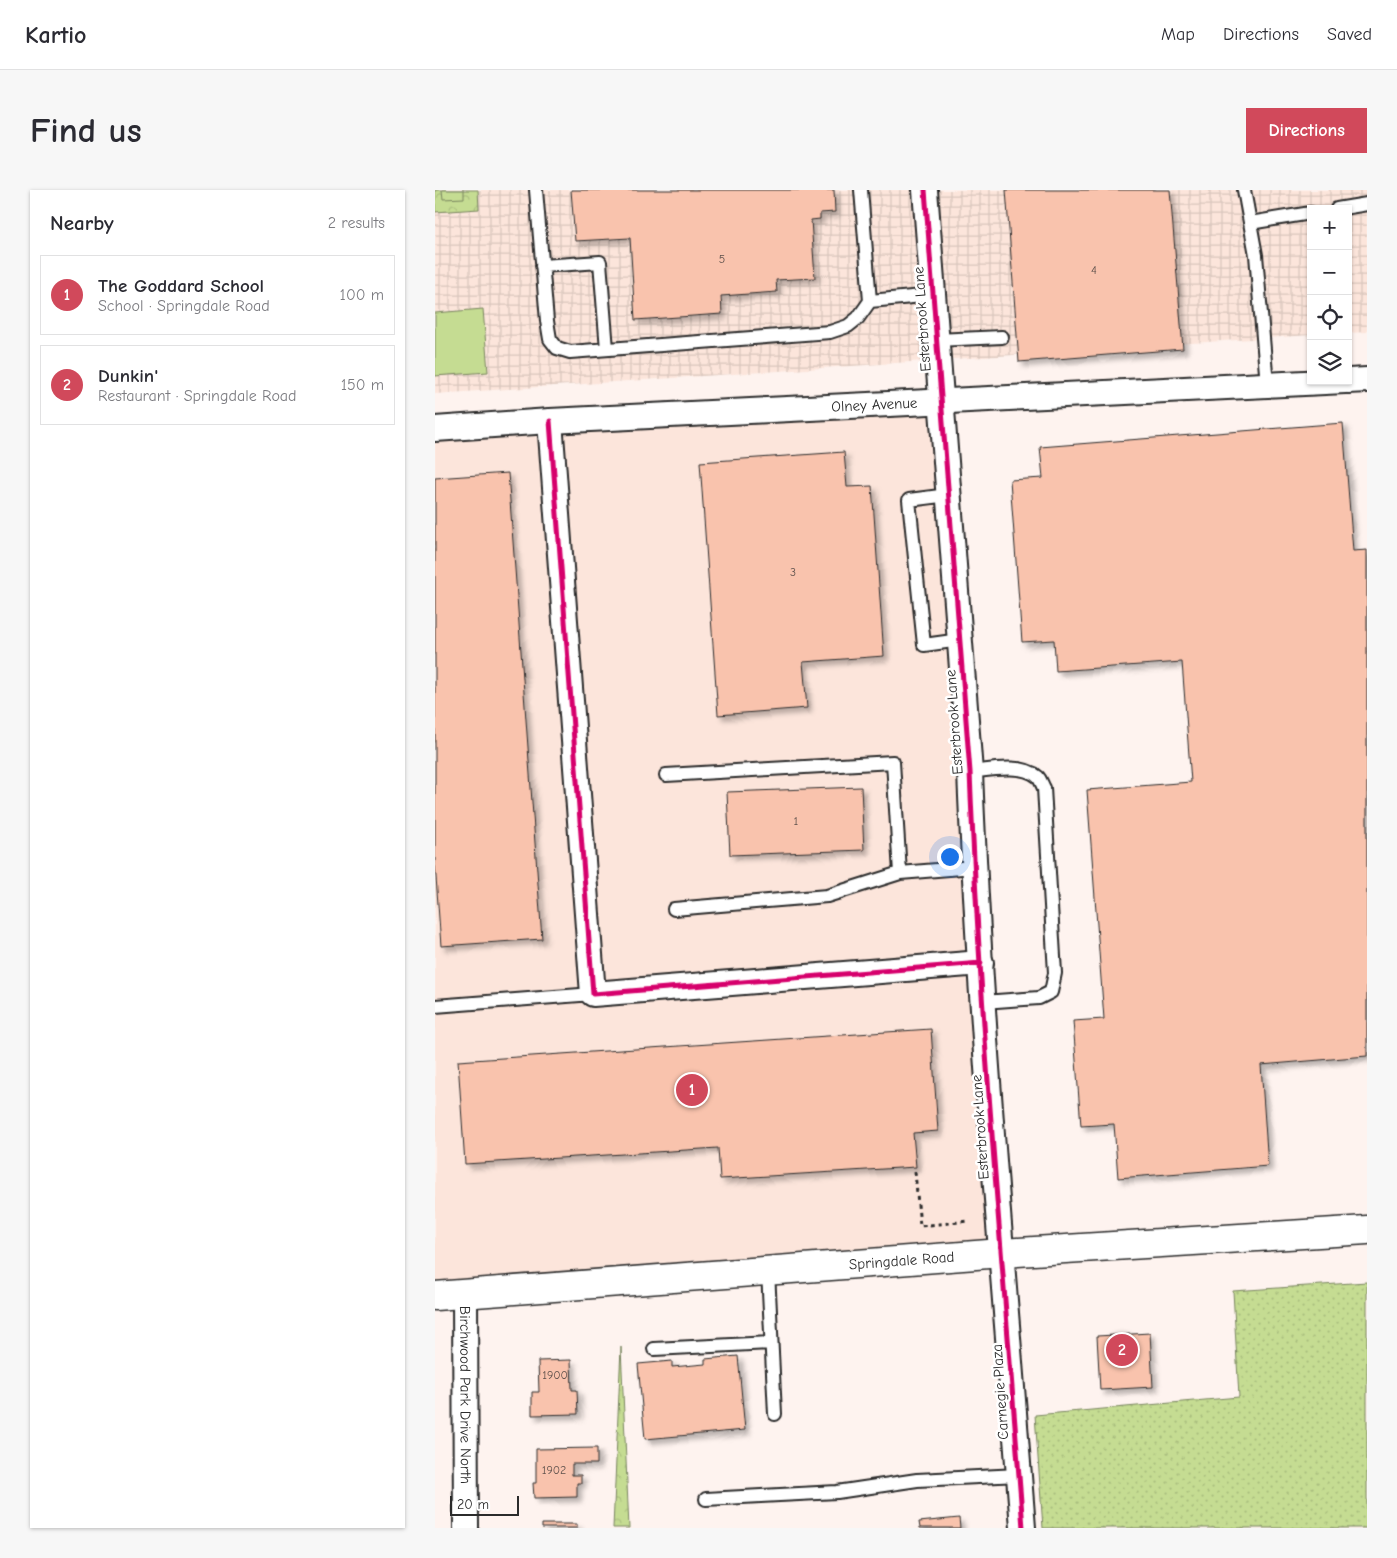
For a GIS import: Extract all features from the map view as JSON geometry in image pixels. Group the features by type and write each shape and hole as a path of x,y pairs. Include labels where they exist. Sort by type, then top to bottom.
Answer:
{"main road":[{"name":"Springdale Road","path":"435,1296 1002,1253 1367,1230"}],"street":[{"name":"Esterbrook Lane","path":"925,190 971,772 974,867 1002,1253"},
{"name":"Olney Avenue","path":"1352,381 1367,380"},
{"name":"Olney Avenue","path":"435,429 550,421 1307,383"},
{"path":"550,421 593,994 981,963"},
{"name":"Carnegie Plaza","path":"1002,1253 1023,1528"},
{"name":"Birchwood Park Drive North","path":"465,1294 466,1528"}],"lane":[{"path":"536,190 550,339 557,348 570,352 830,332 848,326 858,318 870,301 861,190"},
{"path":"1245,190 1255,255 1267,385"},
{"path":"1352,206 1367,204"},
{"path":"1250,223 1307,214"},
{"path":"543,266 600,262 607,349"},
{"path":"870,301 933,295"},
{"path":"936,340 1002,337"},
{"path":"948,495 909,500 924,645 960,640"},
{"path":"666,775 893,762 900,873"},
{"path":"971,772 1017,769 1031,773 1039,778 1044,788 1055,973 1051,992 1039,998 983,1002"},
{"path":"674,909 827,896 900,873 974,867"},
{"path":"435,1006 593,994"},
{"path":"768,1271 775,1414"},
{"path":"654,1348 771,1343"},
{"path":"706,1499 837,1492 917,1480 1019,1475"}],"path":[{"path":"915,1172 920,1226 969,1221"}],"shaded area":[{"path":"435,190 1367,190 1367,332 1352,333 1352,205 1307,205 1307,335 435,394"},
{"path":"941,401 1002,1253 435,1295 435,435"}],"green space":[{"path":"435,190 478,190 479,209 435,212"},
{"path":"442,190 464,190 464,198 443,199"},
{"path":"483,309 488,372 435,376 435,313"},
{"path":"1367,1282 1367,1528 1043,1528 1035,1415 1239,1397 1233,1291"},
{"path":"621,1347 629,1528 613,1528"}],"building":[{"path":"571,190 834,190 835,212 820,213 820,219 811,220 815,278 776,280 777,292 721,296 722,314 635,320 630,238 575,241"},
{"path":"1006,190 1170,190 1183,349 1019,362"},
{"path":"1343,423 1353,551 1367,550 1367,1056 1261,1065 1268,1166 1118,1178 1114,1124 1081,1126 1073,1021 1104,1019 1087,790 1191,782 1182,662 1056,671 1054,640 1022,642 1010,480 1043,478 1040,447"},
{"path":"844,452 847,487 872,486 884,656 803,662 807,708 718,715 700,462"},
{"path":"508,473 542,939 441,946 435,863 435,478"},
{"path":"861,787 864,850 730,855 727,792"},
{"path":"931,1029 938,1131 913,1133 916,1167 720,1179 718,1148 465,1164 458,1061"},
{"path":"1150,1333 1153,1387 1100,1390 1097,1336"},
{"path":"738,1356 745,1430 645,1439 638,1364 672,1361 672,1367 705,1364 705,1359"},
{"path":"571,1360 572,1390 577,1390 578,1414 532,1415 532,1392 539,1392 538,1361"},
{"path":"597,1448 597,1464 572,1464 572,1475 581,1475 581,1483 577,1483 577,1497 534,1498 533,1483 536,1483 536,1449"},
{"path":"959,1518 960,1528 920,1528 919,1522"},
{"path":"542,1524 577,1524 577,1528 542,1528"}],"cycle path":[{"path":"925,190 970,772 986,1056 1023,1528"},
{"path":"550,421 593,994 981,963"}],"place":[{"name":"The Goddard School","path":"692,1090"},
{"name":"Dunkin'","path":"1122,1350"}]}
